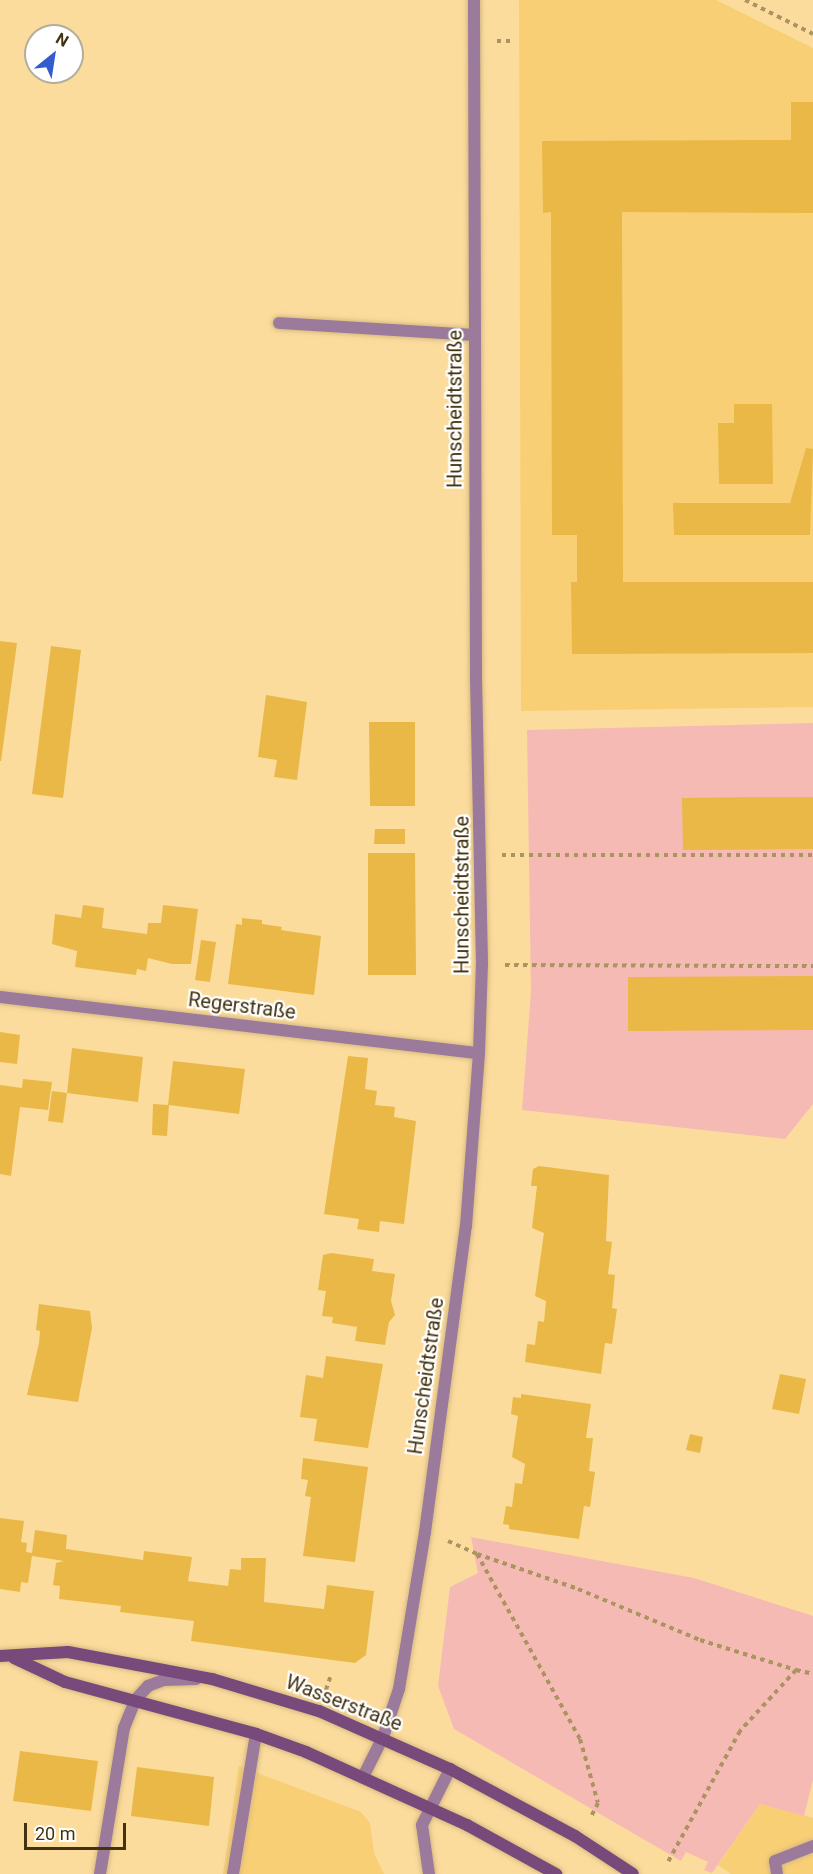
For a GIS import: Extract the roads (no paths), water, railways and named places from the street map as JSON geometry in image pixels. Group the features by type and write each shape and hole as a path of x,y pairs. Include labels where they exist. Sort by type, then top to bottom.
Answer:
{"main road":[{"name":"Wasserstraße","path":"0,1656 13,1658 68,1652 213,1678 319,1712 383,1737 450,1769 575,1836 633,1874"},
{"name":"Wasserstraße","path":"13,1658 65,1682 136,1699 256,1734 363,1777 429,1807 556,1874"}],"street":[{"name":"Hunscheidtstraße","path":"363,1777 383,1737 399,1689 426,1521 466,1226 479,1053 483,964 473,335 474,0"},
{"path":"279,323 473,335"},
{"name":"Regerstraße","path":"0,997 479,1053"},
{"path":"100,1874 124,1728 136,1699 148,1686 164,1680 213,1678"},
{"path":"233,1874 256,1734"},
{"path":"429,1874 423,1824 429,1807 450,1769"},
{"path":"777,1874 775,1861 813,1846"}]}
